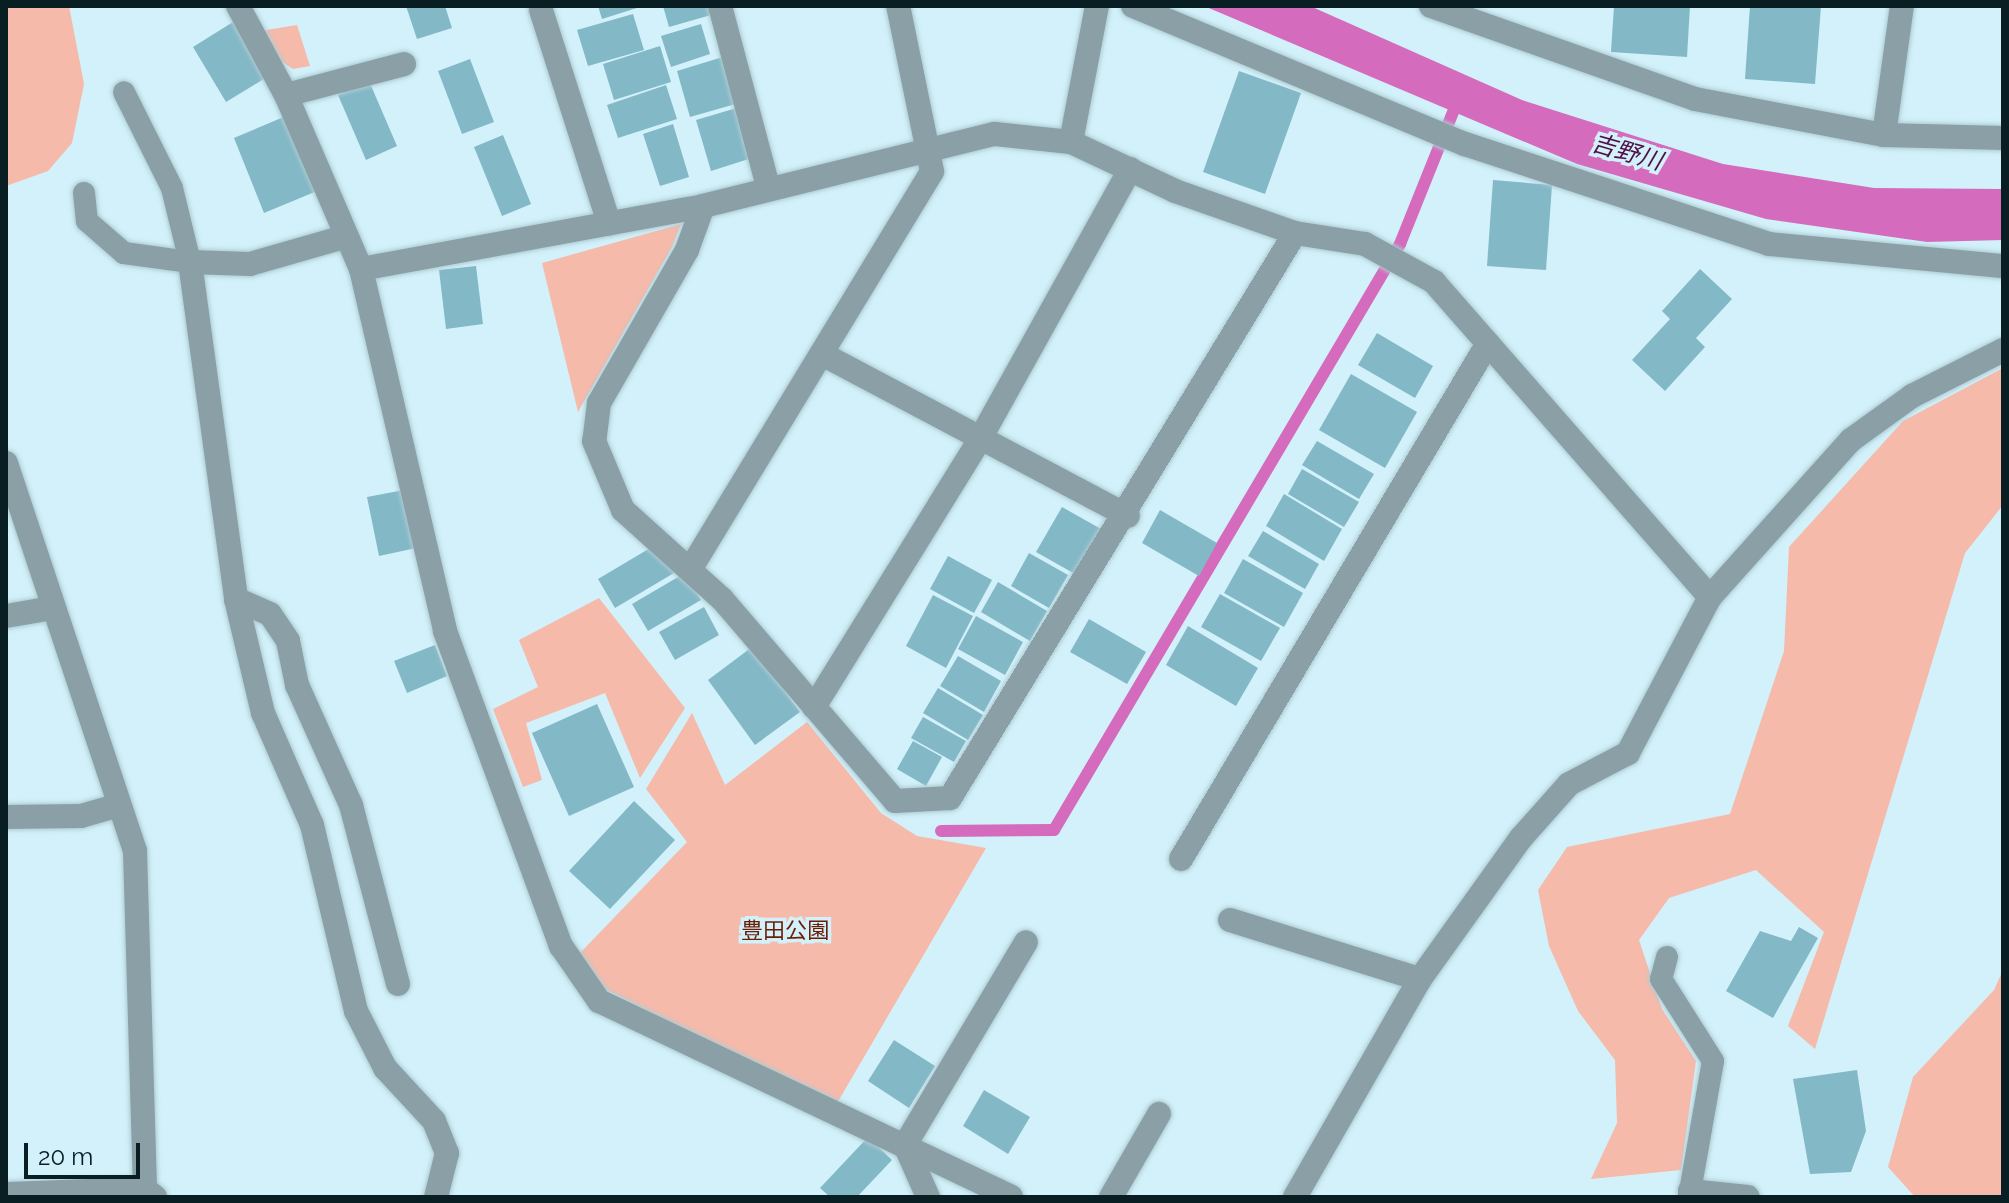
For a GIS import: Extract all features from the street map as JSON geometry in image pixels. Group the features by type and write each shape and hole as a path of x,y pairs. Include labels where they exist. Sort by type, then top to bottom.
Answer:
{"street":[{"path":"238,6 286,95 344,237 361,269 445,631 561,946 599,1001 1011,1197"},
{"path":"720,6 768,187"},
{"path":"691,568 932,171 898,6"},
{"path":"1071,142 1097,6"},
{"path":"1133,6 1465,144 1769,244 2003,266"},
{"path":"1431,6 1695,99 1884,135 2003,138"},
{"path":"1884,135 1902,6"},
{"path":"541,10 609,223"},
{"path":"286,95 404,64"},
{"path":"361,269 703,206 768,187 995,134 1071,142 1130,169 1295,233 1365,244 1434,282 1710,597"},
{"path":"814,707 980,439 1130,169"},
{"path":"703,206 687,250 599,403 594,441 623,510 691,568 895,801 950,798 1128,516 1295,233"},
{"path":"344,237 250,264 190,262 236,599 263,713 312,825 356,1011 385,1068 434,1121 447,1153 436,1197"},
{"path":"1181,859 1488,343"},
{"path":"1295,1197 1420,979 1521,838 1569,784 1628,753 1710,597 1851,440 1912,396 2003,350"},
{"path":"822,354 1128,516"},
{"path":"6,463 135,851 150,1193 6,1194"},
{"path":"236,599 270,614 288,641 297,685 351,805 398,984"},
{"path":"6,616 53,608"},
{"path":"6,817 81,816 119,805"},
{"path":"1230,920 1420,979"},
{"path":"905,1145 1026,942"},
{"path":"1111,1197 1159,1114"},
{"path":"905,1145 928,1197"},
{"path":"1690,1194 1748,1197"}],"lane":[{"path":"84,193 87,221 124,253 190,262 172,188 124,92"},
{"path":"1667,957 1661,979 1713,1061 1690,1194"}],"green space":[{"path":"6,6 69,6 84,84 72,143 48,171 6,186"},
{"path":"297,25 310,66 293,69 272,55 260,31"},
{"path":"681,224 672,247 578,412 542,263"},
{"path":"2003,368 2003,505 1965,553 1815,1049 1788,1026 1824,932 1756,870 1669,898 1639,940 1662,1009 1696,1061 1681,1170 1591,1179 1617,1123 1615,1060 1578,1011 1549,946 1538,890 1567,847 1730,814 1784,651 1789,547 1903,421"},
{"path":"599,598 685,708 640,778 605,693 526,723 542,780 523,787 493,709 538,687 519,640"},
{"name":"豊田公園","path":"692,713 725,785 807,722 881,813 917,836 986,848 836,1105 605,989 580,953 687,842 646,789"},
{"path":"2003,970 2003,1197 1915,1197 1888,1167 1913,1077 1994,990"}],"water":[{"name":"吉野川","path":"1204,6 1310,6 1522,100 1723,164 1874,188 2003,189 2003,240 1927,242 1766,219 1577,164"}],"building":[{"path":"406,6 445,6 452,28 417,39"},
{"path":"598,6 640,6 640,7 602,19"},
{"path":"663,6 708,6 711,15 669,27"},
{"path":"1614,6 1690,6 1687,57 1611,52"},
{"path":"1750,6 1821,6 1815,84 1745,79"},
{"path":"633,14 644,50 588,66 577,30"},
{"path":"233,22 267,77 226,102 193,47"},
{"path":"701,24 710,54 671,67 661,36"},
{"path":"660,46 671,82 614,100 603,64"},
{"path":"726,56 739,103 690,117 677,71"},
{"path":"470,59 494,122 462,134 438,71"},
{"path":"1239,71 1301,93 1265,194 1203,172"},
{"path":"369,81 397,146 366,160 338,95"},
{"path":"666,85 677,119 618,138 607,105"},
{"path":"740,107 755,157 711,171 696,120"},
{"path":"286,116 317,191 264,213 234,138"},
{"path":"673,124 689,177 660,186 643,134"},
{"path":"503,135 531,204 502,216 474,147"},
{"path":"1493,180 1552,185 1546,270 1487,266"},
{"path":"476,266 483,324 446,329 439,270"},
{"path":"1700,269 1732,299 1696,338 1705,347 1665,391 1632,360 1670,319 1662,311"},
{"path":"1377,333 1433,366 1415,398 1358,365"},
{"path":"1351,374 1417,412 1385,468 1319,430"},
{"path":"1317,441 1374,474 1359,499 1302,465"},
{"path":"1302,469 1359,502 1344,527 1288,494"},
{"path":"404,490 416,548 379,556 367,497"},
{"path":"1284,494 1342,529 1324,561 1266,526"},
{"path":"1062,507 1101,529 1075,574 1036,552"},
{"path":"1160,510 1217,543 1199,576 1142,543"},
{"path":"1263,531 1319,564 1305,589 1248,556"},
{"path":"657,544 674,573 615,608 598,579"},
{"path":"1029,553 1068,575 1049,608 1011,586"},
{"path":"948,556 992,580 974,613 930,589"},
{"path":"1243,559 1303,593 1284,627 1224,593"},
{"path":"685,573 701,600 648,631 632,604"},
{"path":"998,582 1047,611 1030,641 981,612"},
{"path":"1220,594 1280,628 1261,661 1201,627"},
{"path":"933,595 973,616 946,668 906,646"},
{"path":"704,607 719,635 675,660 659,632"},
{"path":"976,616 1023,642 1005,675 958,649"},
{"path":"1089,619 1146,652 1127,684 1070,652"},
{"path":"1188,626 1258,668 1236,706 1166,665"},
{"path":"435,645 447,676 407,693 394,661"},
{"path":"752,647 800,712 755,745 708,680"},
{"path":"958,656 1001,681 984,712 940,686"},
{"path":"938,688 983,715 968,740 923,713"},
{"path":"597,704 634,787 569,816 532,733"},
{"path":"923,717 966,741 954,762 911,738"},
{"path":"913,741 942,757 926,786 897,769"},
{"path":"634,801 675,840 610,909 569,871"},
{"path":"1799,927 1818,938 1773,1018 1726,991 1760,931 1791,941"},
{"path":"894,1040 935,1066 909,1108 868,1081"},
{"path":"1857,1070 1866,1131 1851,1172 1810,1174 1793,1079"},
{"path":"984,1090 1030,1117 1008,1154 963,1126"},
{"path":"868,1137 892,1160 857,1197 830,1197 820,1188"}],"waterway":[{"path":"941,831 1054,830 1400,244 1457,102"}]}
